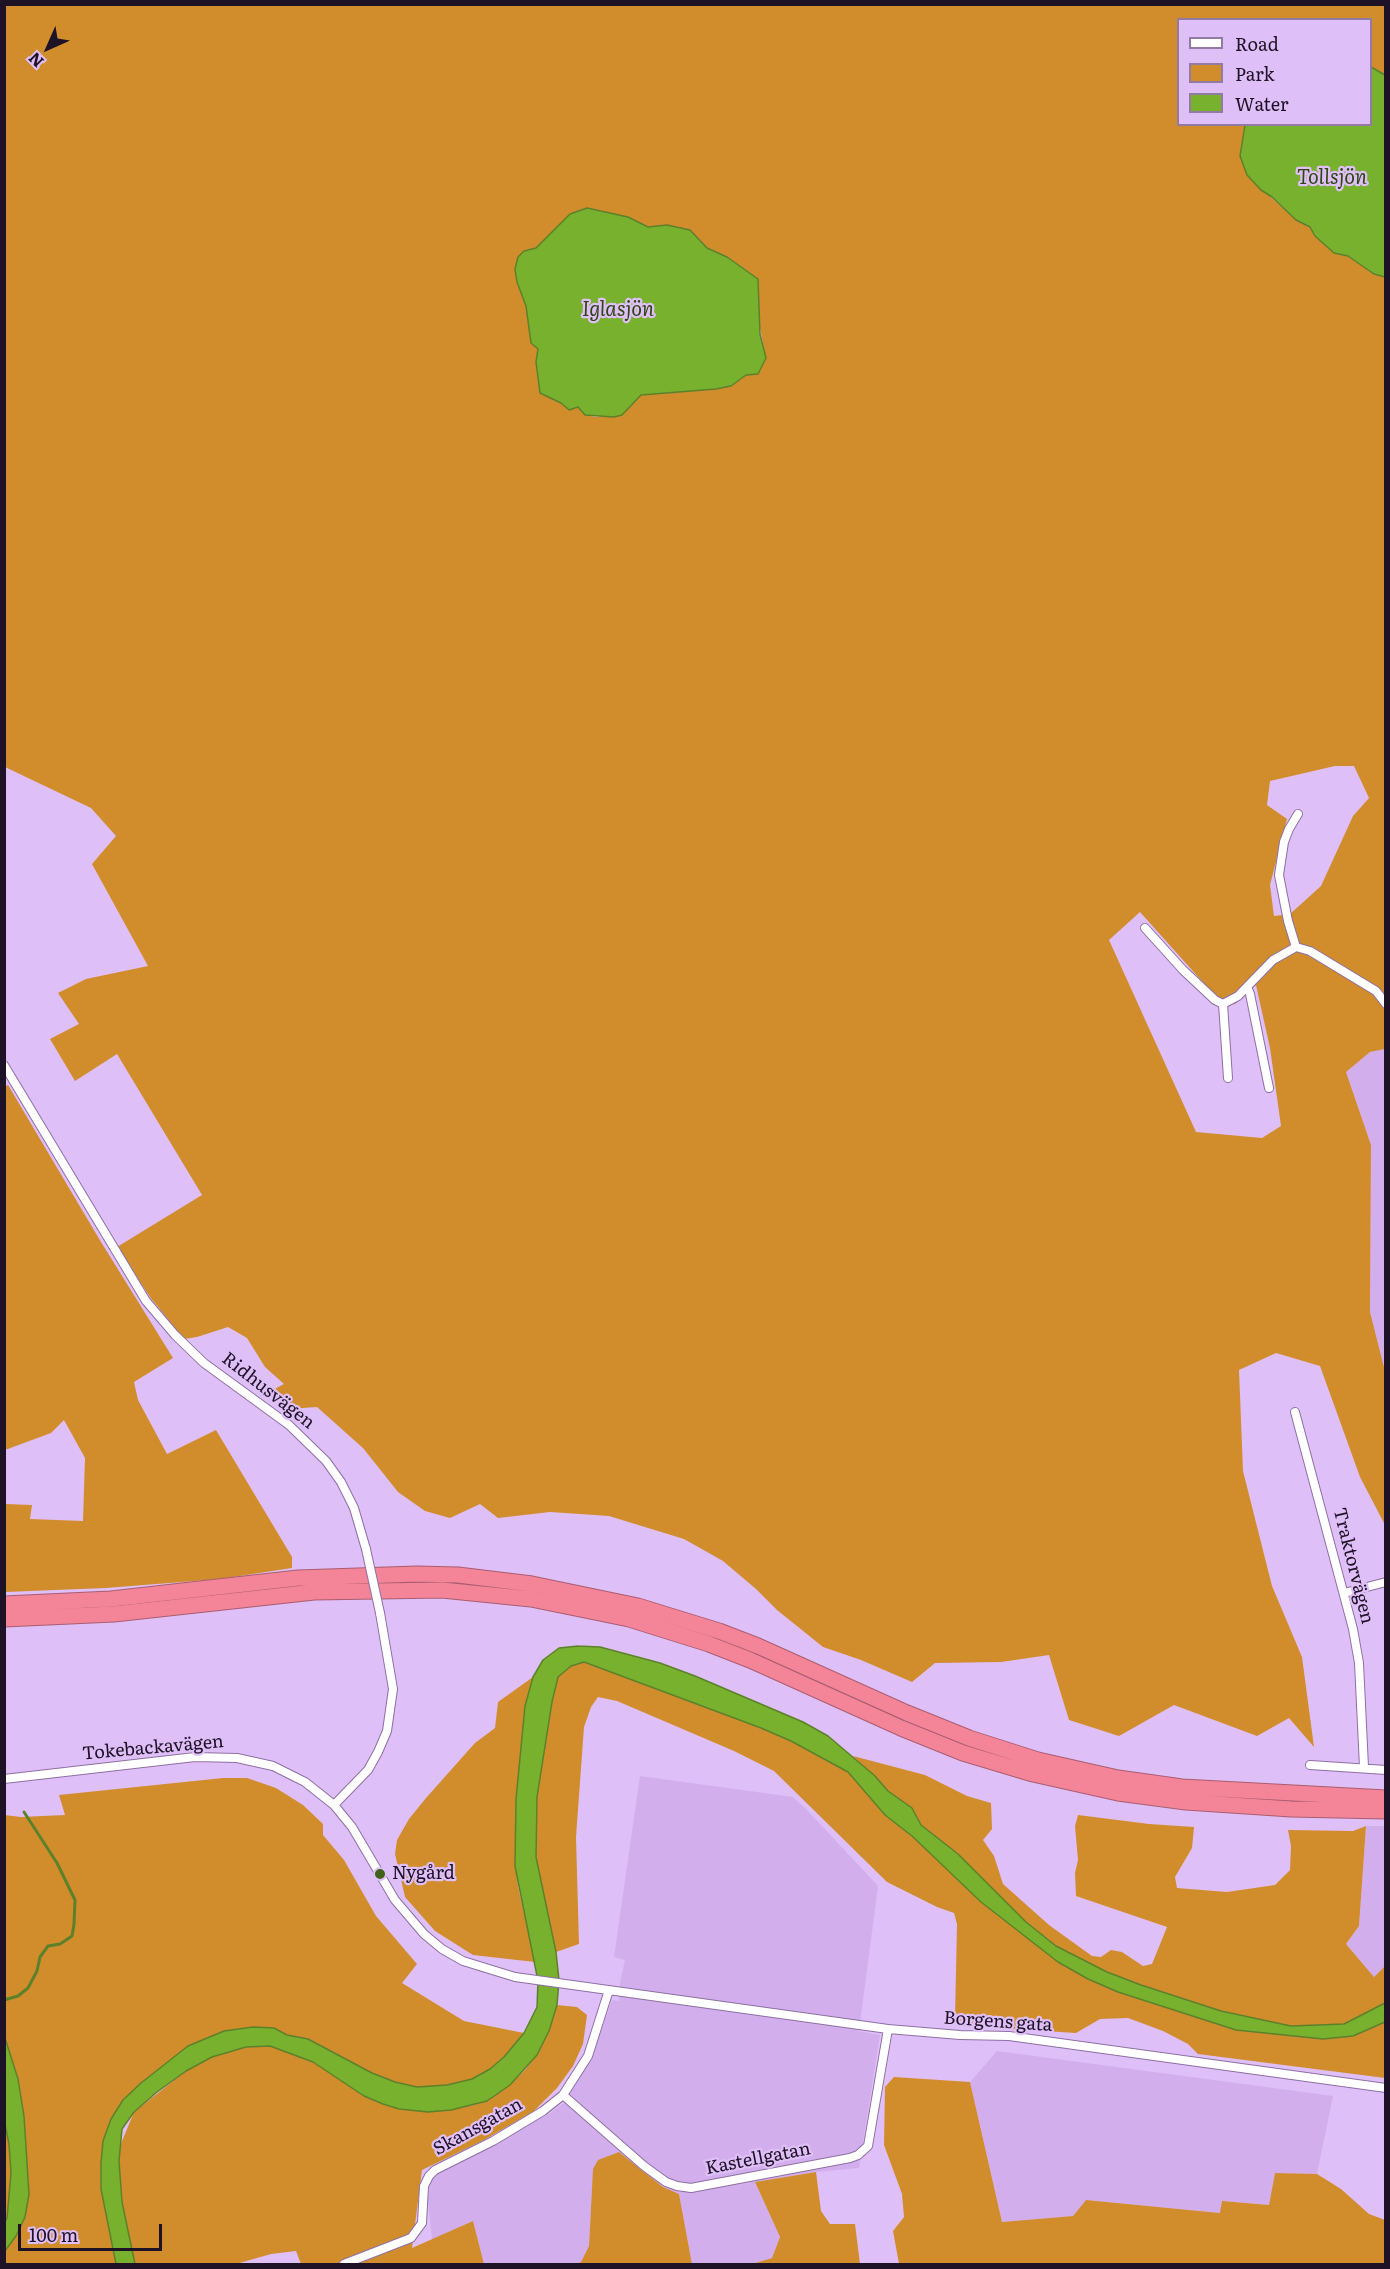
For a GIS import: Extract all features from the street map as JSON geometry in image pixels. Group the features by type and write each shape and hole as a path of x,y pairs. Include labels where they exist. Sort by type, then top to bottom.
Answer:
{"highway":[{"path":"4,1604 68,1603 298,1578 458,1575 532,1584 638,1605 719,1631 758,1646 918,1718 969,1738 1038,1760 1118,1778 1182,1787 1386,1798"},
{"path":"4,1619 114,1614 314,1592 442,1590 531,1599 629,1619 709,1644 760,1664 942,1745 1033,1774 1118,1793 1186,1802 1291,1809 1386,1811"}],"street":[{"path":"1296,947 1288,921 1280,875 1284,842 1298,814"},
{"path":"1145,928 1183,970 1215,1000 1223,1004"},
{"path":"1223,1004 1238,996 1273,960 1296,947 1310,951 1376,991 1386,1004"},
{"path":"1247,987 1269,1088"},
{"path":"1223,1004 1228,1078"},
{"name":"Ridhusvägen","path":"4,1065 146,1301 175,1335 204,1363 289,1425 326,1461 341,1482 354,1508 380,1613 393,1689 387,1731 378,1752 368,1770 334,1806"},
{"name":"Traktorvägen","path":"1295,1412 1344,1593 1359,1663 1364,1767"},
{"path":"1344,1593 1386,1582"},
{"name":"Tokebackavägen","path":"4,1779 195,1757 237,1758 273,1766 305,1782 334,1806 352,1827 395,1900 424,1934 442,1949 463,1961 515,1977 609,1990"},
{"path":"1310,1765 1386,1770"},
{"name":"Borgens gata","path":"609,1990 888,2029 960,2036 1009,2036 1386,2088"},
{"name":"Skansgatan","path":"344,2265 411,2238 422,2223 424,2186 429,2175 502,2136 543,2111 563,2095 588,2056 609,1990"},
{"name":"Kastellgatan","path":"563,2095 644,2166 666,2182 677,2186 691,2188 850,2158 858,2155 868,2146 888,2029"}],"shaded area":[{"path":"1385,1049 1385,1371 1370,1312 1371,1145 1346,1072 1370,1052"},
{"path":"640,1776 793,1797 878,1886 859,2031 880,2035 859,2168 755,2182 780,2237 772,2258 752,2264 692,2264 679,2194 663,2187 619,2152 592,2191 589,2246 581,2262 575,2264 484,2264 473,2221 432,2240 427,2192 429,2181 434,2173 549,2114 565,2102 593,2054 612,2000 619,2001 625,1960 614,1957"},
{"path":"1366,1826 1385,1826 1385,1966 1374,1977 1346,1944 1359,1926"},
{"path":"997,2051 1333,2096 1317,2174 1275,2173 1269,2205 1222,2201 1221,2213 1086,2200 1073,2216 1002,2222 970,2082"}],"green space":[{"path":"5,5 1385,5 1385,75 1372,68 1372,18 1177,18 1177,126 1245,126 1240,155 1247,175 1287,212 1310,227 1315,236 1334,253 1348,256 1374,274 1385,277 1385,1049 1370,1052 1346,1072 1371,1145 1370,1312 1385,1371 1385,1525 1360,1477 1320,1366 1276,1353 1239,1370 1243,1471 1272,1586 1302,1657 1314,1747 1289,1718 1257,1736 1174,1705 1119,1736 1069,1720 1049,1655 1001,1662 935,1663 912,1682 861,1660 823,1647 777,1610 723,1561 684,1539 609,1516 550,1512 498,1518 480,1504 450,1518 425,1511 398,1492 363,1448 317,1407 288,1409 269,1392 284,1384 265,1367 247,1338 228,1327 184,1339 150,1297 117,1247 202,1195 117,1054 75,1081 50,1039 79,1024 58,993 86,979 148,966 92,864 116,836 91,808 5,767","holes":["570,214 628,217 648,227 667,225 689,230 707,248 727,257 749,272 766,358 758,374 746,375 731,386 716,389 641,395 622,415 596,417 585,415 578,407 569,410 553,400 538,380 536,362 538,349 531,343 526,306 524,251 536,249","1335,766 1354,766 1369,798 1353,816 1321,886 1290,914 1274,916 1270,885 1287,819 1267,805 1270,781","1140,912 1217,998 1235,1004 1256,985 1270,1048 1281,1126 1262,1138 1196,1132 1109,940"]},
{"path":"8,1085 173,1358 134,1382 138,1400 167,1454 216,1430 292,1557 292,1568 220,1579 106,1588 5,1592 5,1504 32,1505 30,1519 83,1521 85,1458 64,1420 51,1433 5,1450 4,1087"},
{"path":"584,1662 761,1728 791,1741 848,1772 885,1815 912,1836 981,1902 1152,2002 1236,2030 1323,2039 1353,2036 1385,2022 1385,2078 1198,2054 1188,2044 1163,2031 1128,2018 1100,2019 1076,2033 962,2026 955,2018 957,1924 954,1913 887,1882 774,1771 734,1751 617,1701 598,1697 591,1707 584,1727 576,1837 579,1944 556,1952 536,1857 537,1797 558,1677 571,1666"},
{"path":"533,1677 525,1706 515,1831 515,1866 535,1962 473,1955 435,1931 405,1897 395,1854 397,1840 409,1819 475,1743 495,1728 498,1702"},
{"path":"853,1756 925,1775 967,1796 991,1803 992,1829 983,1840 994,1856 1003,1884 1049,1925 1092,1956 1101,1957 1111,1950 1122,1952 1143,1966 1152,1964 1167,1927 1076,1896 1075,1873 1078,1860 1075,1826 1078,1815 1194,1827 1192,1848 1175,1877 1177,1888 1227,1892 1275,1885 1290,1870 1291,1846 1288,1830 1353,1831 1366,1826 1359,1926 1346,1944 1374,1977 1385,1966 1385,2003 1344,2024 1291,2026 1221,2011 1107,1972 1056,1946 1026,1922 958,1854 921,1825 912,1808 888,1791"},
{"path":"223,1778 247,1778 276,1788 303,1805 323,1824 323,1835 344,1860 376,1916 417,1964 402,1983 464,2021 524,2033 504,2057 490,2069 472,2079 447,2085 417,2087 372,2073 309,2039 287,2035 274,2028 224,2031 188,2046 123,2100 111,2119 103,2141 101,2189 116,2264 5,2264 5,2251 16,2236 25,2217 29,2194 24,2116 18,2079 5,2038 4,1815 21,1817 65,1815 59,1795"},
{"path":"557,2005 577,2007 587,2015 583,2044 573,2066 557,2088 534,2111 484,2140 422,2170 412,2248 473,2221 484,2264 301,2264 296,2251 271,2254 236,2264 135,2264 122,2202 120,2146 134,2112 186,2071 212,2057 246,2047 270,2046 313,2062 364,2096 399,2109 470,2106 487,2101 510,2085 525,2070 537,2055 549,2031"},
{"path":"894,2077 970,2082 1002,2222 1073,2216 1086,2200 1220,2213 1222,2201 1269,2205 1275,2173 1317,2174 1341,2189 1369,2214 1385,2220 1385,2264 899,2264 893,2231 904,2217 902,2194 884,2145 885,2087"},
{"path":"4,2120 9,2144 11,2173 5,2222"},
{"path":"619,2152 663,2187 679,2194 692,2264 575,2264 581,2262 589,2246 593,2169 598,2160"},
{"path":"816,2172 821,2211 830,2224 855,2224 860,2264 752,2264 772,2258 780,2237 755,2182"}],"water":[{"name":"Tollsjön","path":"1372,68 1385,75 1385,277 1374,274 1348,256 1334,253 1315,236 1310,227 1296,220 1272,197 1261,190 1247,175 1240,156 1245,126 1372,126"},
{"name":"Iglasjön","path":"587,208 628,217 648,227 667,225 690,230 707,248 727,257 758,279 760,334 766,358 758,374 746,375 731,386 716,389 641,395 622,415 614,417 585,415 578,407 569,410 561,403 540,393 536,362 538,349 531,343 526,306 517,282 515,269 518,257 524,251 536,248 570,214"},
{"path":"600,1647 660,1663 803,1722 828,1736 875,1776 888,1791 912,1808 921,1825 958,1854 1026,1922 1056,1946 1107,1972 1221,2011 1291,2026 1344,2024 1385,2003 1385,2022 1353,2036 1323,2039 1236,2030 1118,1992 1088,1979 1058,1962 981,1902 912,1836 885,1815 848,1772 791,1741 761,1728 584,1662 571,1666 558,1677 537,1797 536,1857 556,1952 559,1980 557,2005 549,2031 537,2055 510,2085 487,2101 451,2110 428,2112 399,2109 383,2104 364,2096 313,2062 270,2046 246,2047 212,2057 186,2071 157,2092 134,2112 122,2129 119,2161 122,2202 135,2264 116,2264 101,2189 103,2141 111,2119 123,2100 188,2046 224,2031 253,2027 274,2028 287,2035 308,2039 372,2073 417,2087 447,2085 472,2079 490,2069 504,2057 524,2033 537,2007 538,1981 515,1866 516,1799 525,1706 533,1677 543,1660 559,1648"},
{"path":"5,2038 18,2079 24,2116 29,2194 25,2217 16,2236 5,2251 5,2222 11,2173 9,2144 4,2120"}],"waterway":[{"path":"4,2000 18,1996 28,1988 37,1971 40,1957 48,1946 60,1944 72,1936 74,1924 75,1900 57,1863 24,1812"}],"place":[{"name":"Nygård","path":"380,1874"}]}
